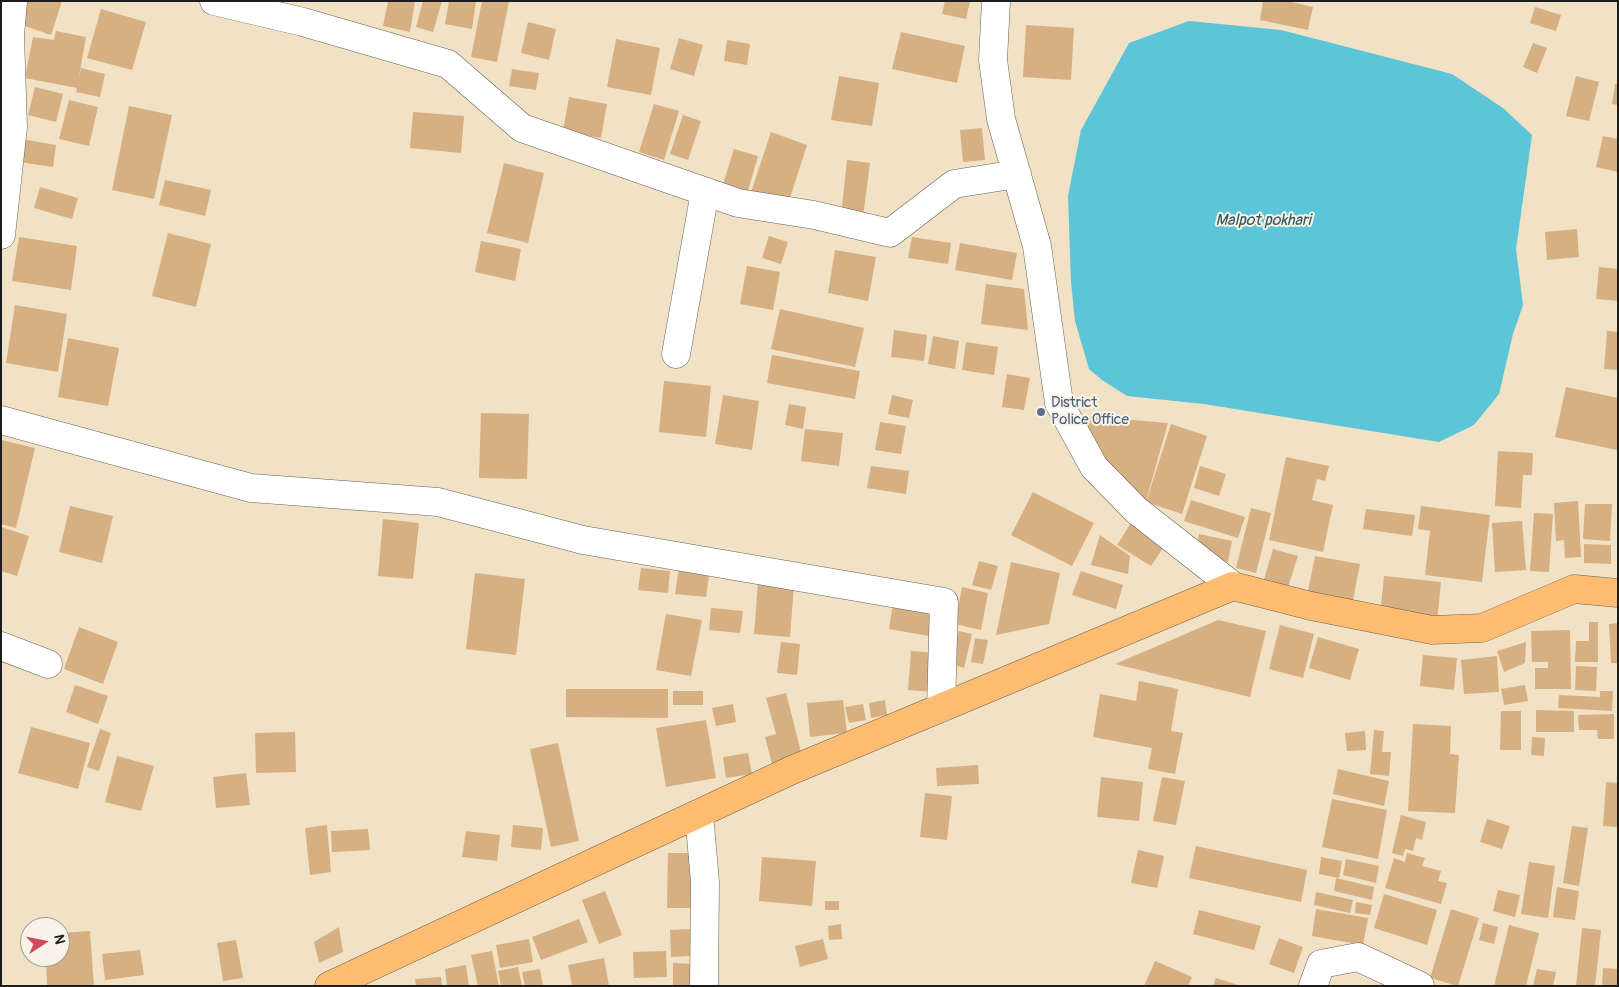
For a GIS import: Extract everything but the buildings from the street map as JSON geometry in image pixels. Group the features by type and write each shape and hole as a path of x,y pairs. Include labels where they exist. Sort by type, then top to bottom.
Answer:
{"main road":[{"path":"328,986 792,770 1232,586 1312,606 1432,630 1482,628 1574,589 1618,592"}],"street":[{"path":"1,235 13,126 10,35 13,1"},
{"path":"214,1 303,22 448,64 522,128 738,203 814,215 890,233 954,184 1018,174"},
{"path":"996,1 993,60 1001,120 1018,174 1037,246 1060,402 1094,467 1136,510 1232,586"},
{"path":"676,354 705,192"},
{"path":"1,420 251,488 438,502 583,540 944,602 941,708"},
{"path":"1,646 48,664"},
{"path":"699,814 706,882 704,986"},
{"path":"1313,986 1321,964 1358,957 1420,986"}],"water":[{"name":"Malpot pokhari","path":"1189,21 1281,30 1452,74 1503,108 1532,135 1516,249 1523,305 1513,334 1499,394 1474,425 1439,442 1204,404 1127,396 1089,369 1075,321 1071,282 1068,196 1081,130 1129,43"}],"place":[{"name":"District Police Office","path":"1041,412"}]}
